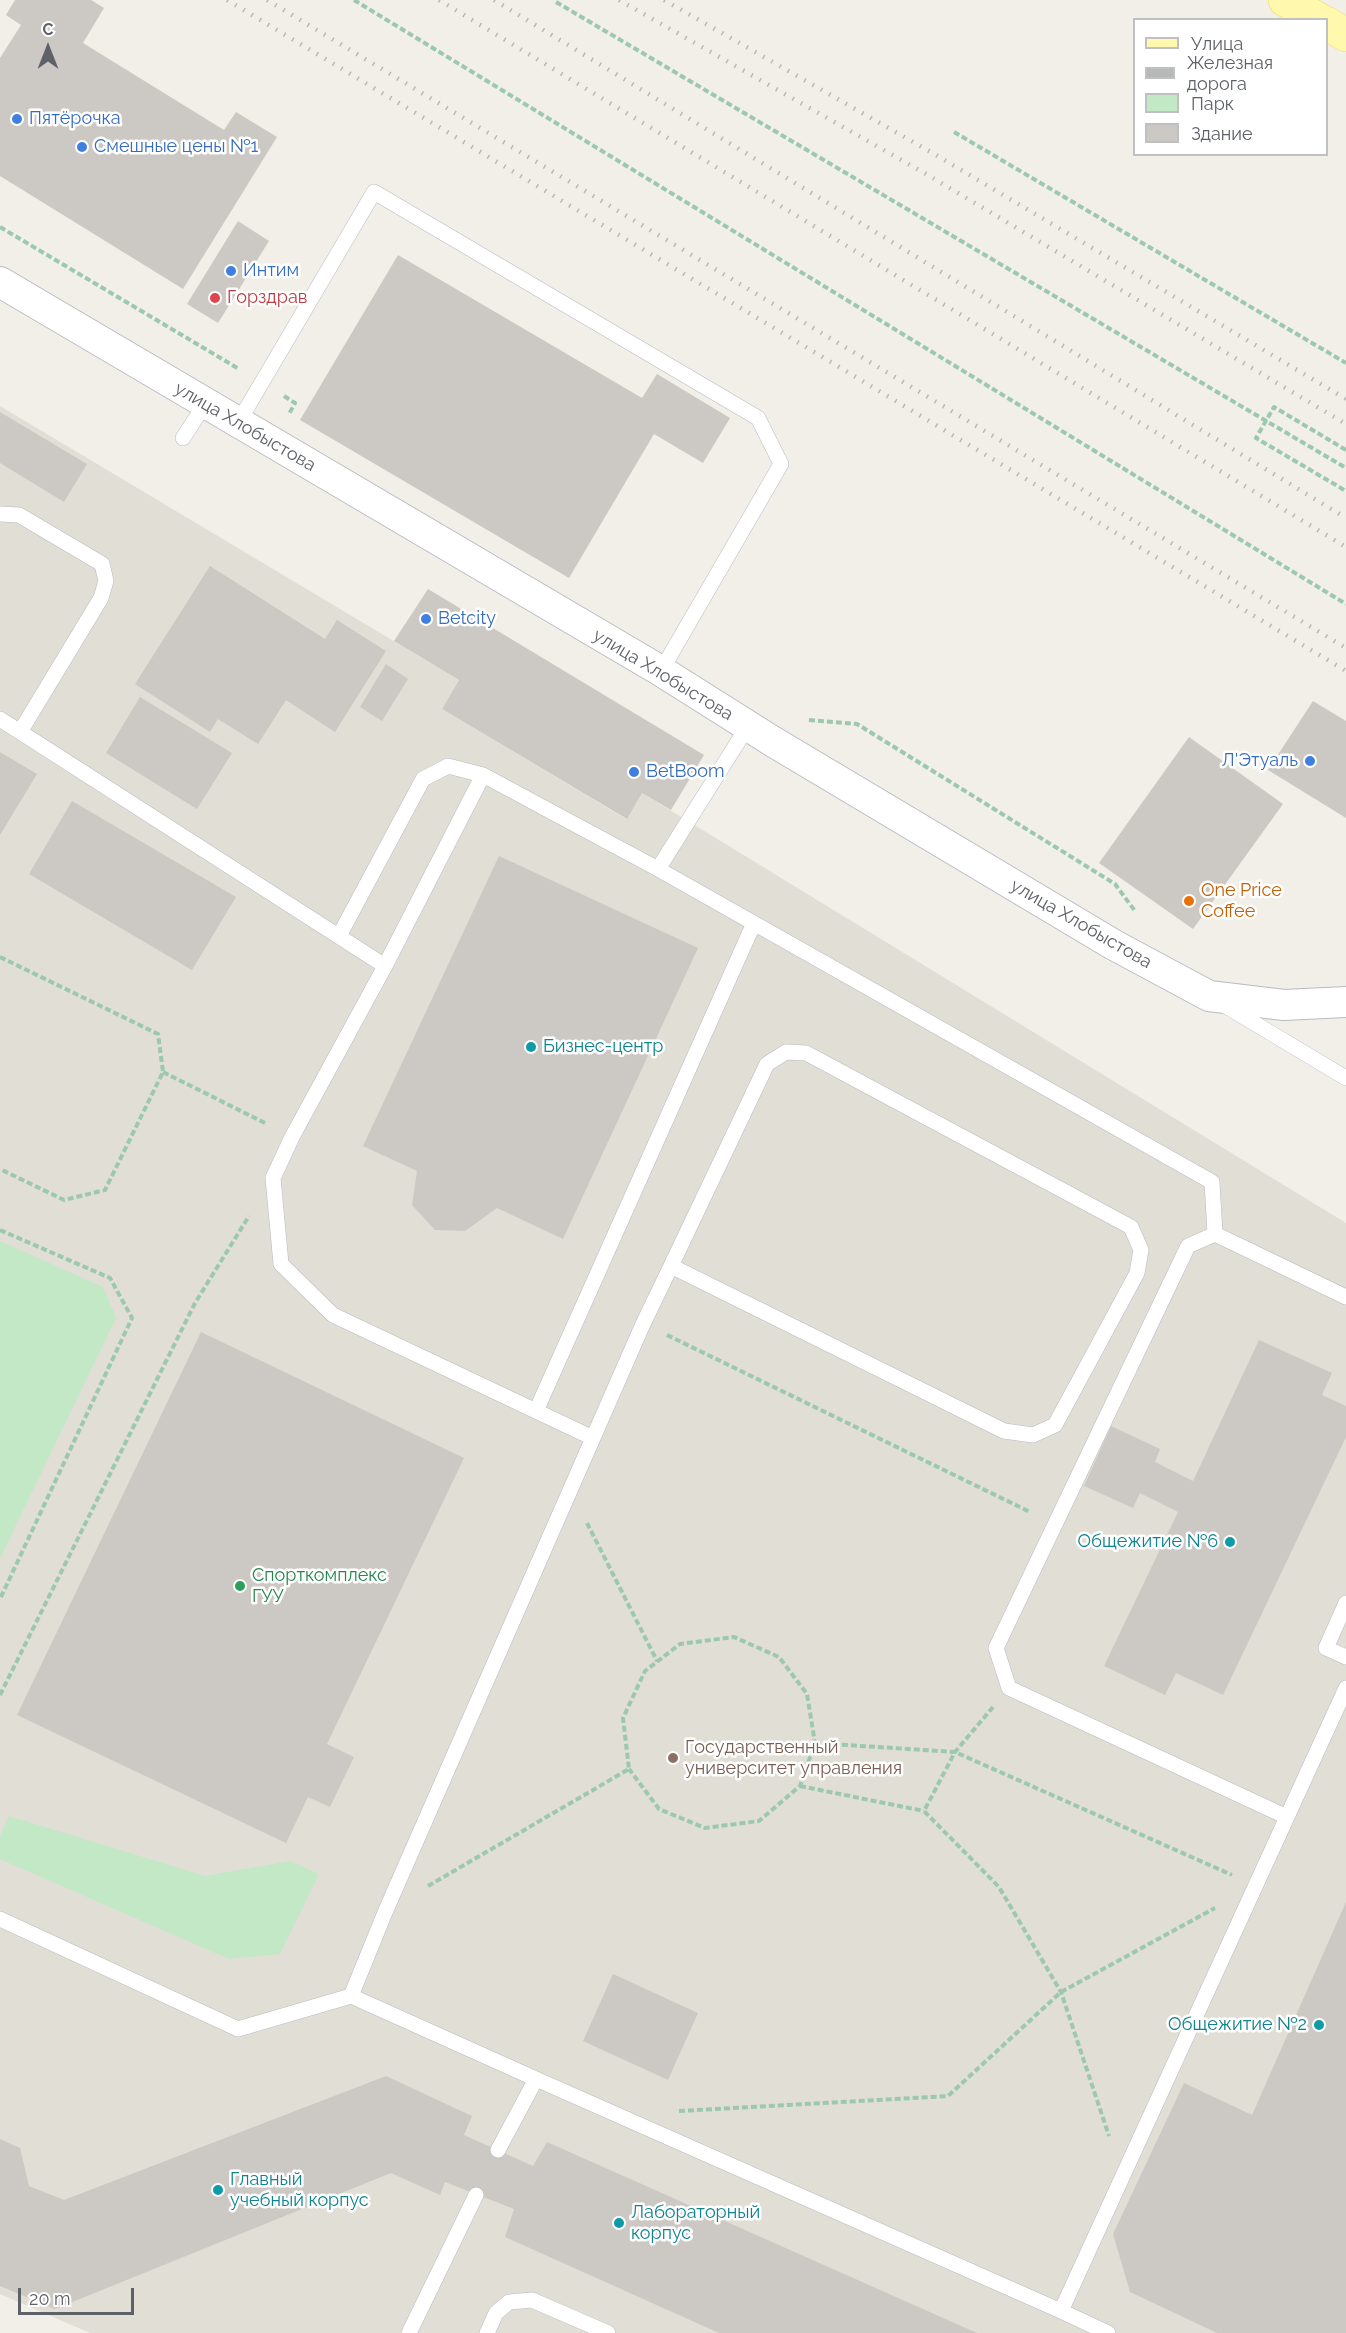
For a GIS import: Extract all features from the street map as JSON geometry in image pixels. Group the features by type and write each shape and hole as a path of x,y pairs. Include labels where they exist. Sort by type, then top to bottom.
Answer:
{"main road":[{"path":"1285,0 1316,18"},
{"path":"1328,24 1346,34"}],"street":[{"name":"улица Хлобыстова","path":"0,282 661,671 748,726 1114,945 1209,996 1284,1005 1346,1002"}],"lane":[{"path":"238,423 374,192 758,418 781,464 661,671"},
{"path":"183,438 205,404"},
{"path":"0,514 19,515 102,564 106,581 101,598 20,732"},
{"path":"0,719 385,966"},
{"path":"658,869 748,726"},
{"path":"339,936 423,779 448,766 483,775 658,869 1212,1182 1215,1234"},
{"path":"483,775 385,966 292,1137 273,1178 282,1264 333,1315 593,1438"},
{"path":"536,1411 754,923"},
{"path":"1209,996 1346,1078"},
{"path":"351,1996 386,1910 643,1324 767,1064 786,1052 806,1053 1131,1227 1141,1250 1137,1273 1055,1425 1033,1435 1004,1431 671,1266"},
{"path":"1287,1818 1009,1688 996,1648 1188,1246 1215,1234 1346,1297"},
{"path":"1346,1603 1326,1648 1346,1657"},
{"path":"1061,2311 1346,1689"},
{"path":"0,1919 238,2029 351,1996 1108,2333"},
{"path":"498,2150 536,2079"},
{"path":"409,2333 476,2194"},
{"path":"487,2333 496,2313 509,2302 532,2300 608,2333"}],"path":[{"path":"354,0 1346,604"},
{"path":"556,2 1346,468"},
{"path":"954,132 1346,363"},
{"path":"1346,450 1274,407 1256,438 1346,492"},
{"path":"0,957 158,1034 163,1072 105,1190 64,1200 0,1169"},
{"path":"163,1072 292,1137"},
{"path":"0,1695 195,1303 273,1178"},
{"path":"0,1230 110,1278 132,1318 0,1599"},
{"path":"643,1324 1055,1524"},
{"path":"571,1490 657,1661"},
{"path":"734,1637 779,1657 807,1694 815,1743 800,1786 759,1821 705,1828 659,1809 629,1769 623,1718 645,1671 657,1661 680,1644 734,1637"},
{"path":"924,1811 955,1752 1009,1688"},
{"path":"815,1743 955,1752 1256,1886"},
{"path":"386,1910 629,1769"},
{"path":"800,1786 924,1811 999,1887 1061,1992 1123,2176"},
{"path":"677,2111 948,2096 1061,1992 1256,1886"}],"shaded area":[{"name":"Государственный университет управления","path":"0,406 459,680 442,709 626,819 642,793 1346,1223 1346,2333 90,2333 0,2294"}],"green space":[{"path":"0,1241 103,1287 116,1318 0,1558"},
{"path":"9,1816 205,1876 290,1861 319,1874 280,1954 229,1959 0,1859 0,1836"}],"building":[{"path":"15,0 91,0 104,8 83,43 224,130 236,112 277,137 183,289 0,176 0,58 21,25 6,15"},
{"path":"238,221 269,241 218,323 187,304"},
{"path":"398,255 642,398 657,374 730,418 703,463 654,434 569,578 300,420"},
{"path":"0,412 87,464 64,502 0,463"},
{"path":"210,566 325,639 337,620 386,651 335,732 286,700 258,744 218,719 210,732 135,684"},
{"path":"428,589 704,755 671,810 642,793 627,819 442,709 459,680 394,641"},
{"path":"386,664 408,679 382,721 360,707"},
{"path":"140,697 232,753 197,809 106,753"},
{"path":"1313,701 1346,721 1346,818 1268,770"},
{"path":"1189,737 1283,804 1193,929 1099,863"},
{"path":"0,752 37,774 0,835"},
{"path":"72,801 236,897 192,970 29,874"},
{"name":"Бизнес-центр","path":"499,856 698,948 563,1239 497,1208 465,1231 435,1230 412,1205 417,1171 363,1146"},
{"name":"Спорткомплекс ГУУ","path":"201,1332 464,1458 327,1744 354,1757 330,1807 308,1797 286,1843 17,1715"},
{"name":"Общежитие №6","path":"1259,1340 1332,1373 1322,1395 1346,1406 1346,1437 1223,1695 1176,1673 1165,1695 1104,1666 1178,1512 1140,1493 1133,1508 1084,1486 1111,1426 1160,1449 1155,1462 1193,1481"},
{"path":"1346,1902 1346,2333 1217,2333 1130,2292 1113,2234 1184,2083 1252,2115"},
{"path":"613,1974 698,2013 668,2080 583,2041"},
{"path":"386,2076 472,2116 464,2135 533,2166 547,2142 977,2333 719,2333 505,2237 514,2209 445,2182 440,2195 391,2173 55,2309 0,2286 0,2139 20,2148 29,2186 64,2200"}],"railway":[{"path":"227,0 1346,671"},
{"path":"267,0 1346,648"},
{"path":"439,0 1346,547"},
{"path":"494,0 1346,518"},
{"path":"619,0 926,174 1346,424"},
{"path":"664,0 936,155 1346,399"}],"place":[{"name":"Пятёрочка","path":"17,119"},
{"name":"Смешные цены №1","path":"82,147"},
{"name":"Интим","path":"231,271"},
{"name":"Горздрав","path":"215,298"},
{"name":"Betcity","path":"426,619"},
{"name":"Л'Этуаль","path":"1310,761"},
{"name":"BetBoom","path":"634,772"},
{"name":"One Price Coffee","path":"1189,901"},
{"name":"Бизнес-центр","path":"531,1047"},
{"name":"Общежитие №6","path":"1230,1542"},
{"name":"Спорткомплекс ГУУ","path":"240,1586"},
{"name":"Государственный университет управления","path":"673,1758"},
{"name":"Общежитие №2","path":"1319,2025"},
{"name":"Главный учебный корпус","path":"218,2190"},
{"name":"Лабораторный корпус","path":"619,2223"}]}
